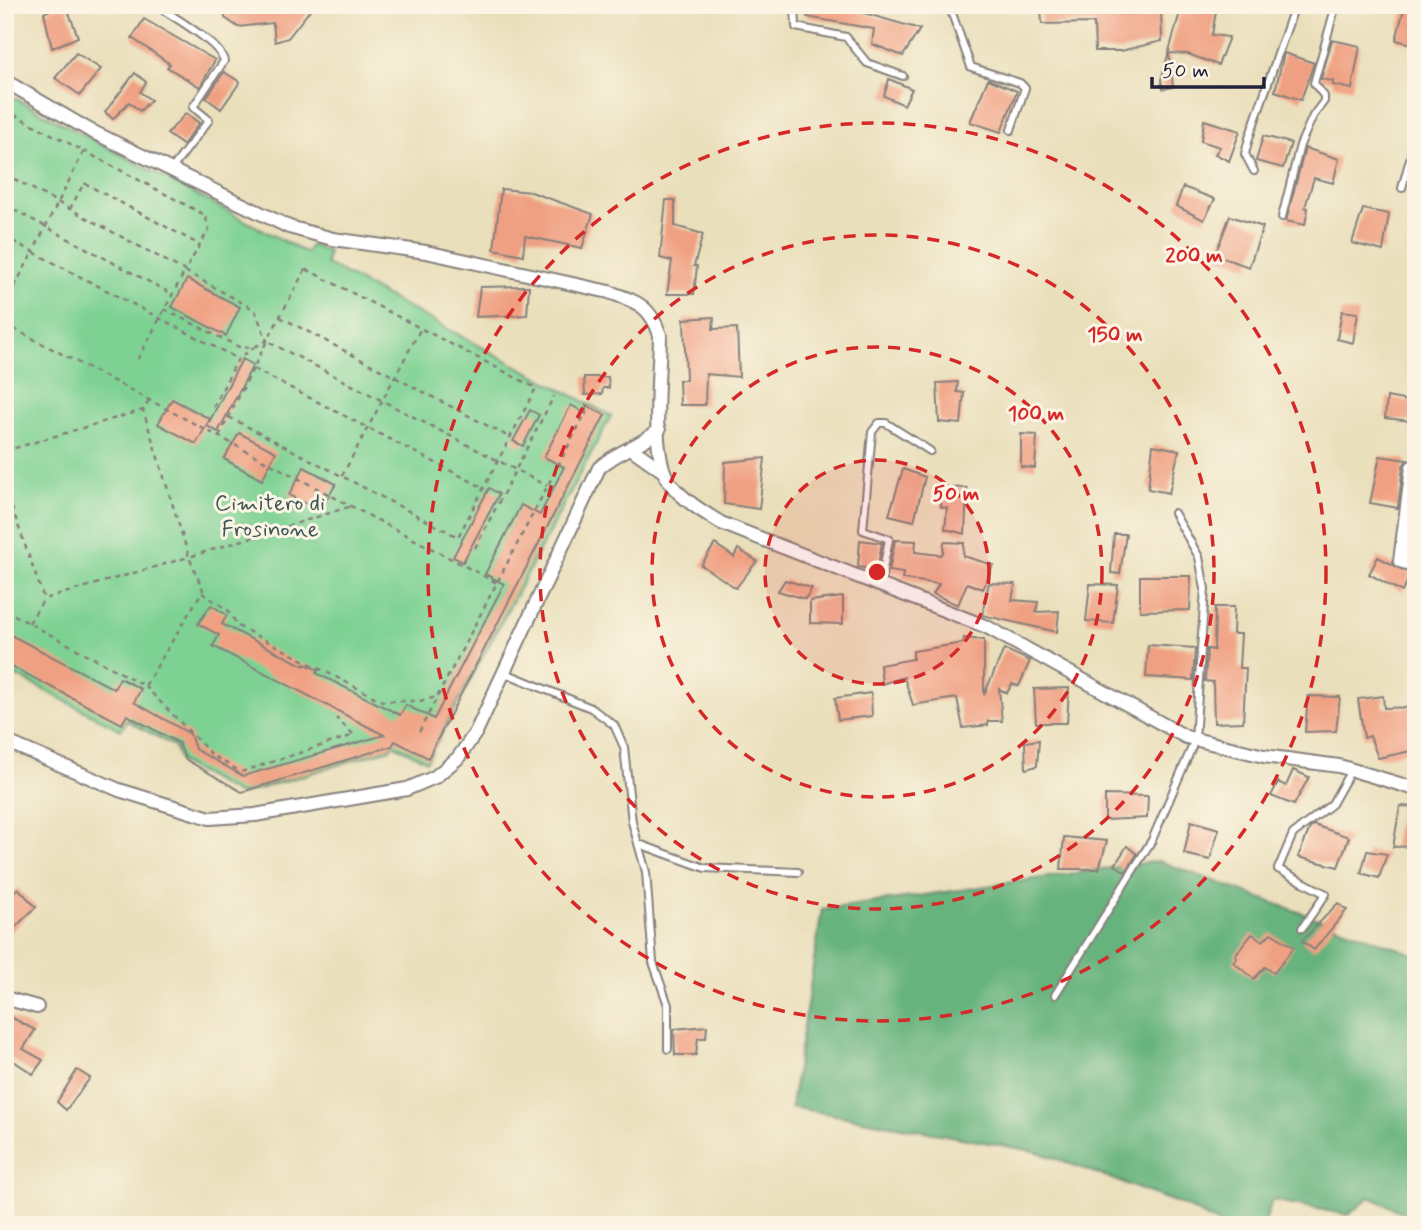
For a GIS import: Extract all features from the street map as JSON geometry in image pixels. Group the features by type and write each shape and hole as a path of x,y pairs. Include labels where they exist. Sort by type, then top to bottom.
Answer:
{"street":[{"path":"5,81 89,130 289,227 312,234 426,252 609,292 637,302 654,316 660,335 660,460 670,483 693,505 721,523 987,626 1195,740 1264,756 1351,769 1416,789"},
{"path":"5,741 119,790 211,818 255,815 407,789 435,777 458,758 476,732 599,468 613,455 632,449 659,430"},
{"path":"632,449 665,473"},
{"path":"1412,467 1400,561 1416,566"},
{"path":"5,998 37,1007"}],"lane":[{"path":"156,5 210,43 223,54 224,61 193,107 209,120 171,170"},
{"path":"795,5 796,27 846,37 867,63 902,76"},
{"path":"948,5 971,67 1020,82 1025,88 1011,131"},
{"path":"1254,171 1245,154 1295,5"},
{"path":"1282,217 1300,145 1313,116 1324,101 1324,96 1314,83 1336,5"},
{"path":"1402,188 1416,137"},
{"path":"880,586 889,540 863,530 872,432 879,422 886,423 930,451"},
{"path":"1055,995 1157,830 1195,740 1205,589 1199,557 1188,532 1174,513"},
{"path":"503,672 591,708 614,725 624,747 632,822 646,872 653,962 668,1005 668,1049"},
{"path":"1302,928 1326,894 1278,869 1293,834 1332,804 1351,769"},
{"path":"639,844 705,868 798,872"}],"path":[{"path":"5,110 205,215 209,229 138,359"},
{"path":"5,304 83,151"},
{"path":"5,174 255,310 267,341 547,486"},
{"path":"70,209 84,183 200,246"},
{"path":"5,205 172,294"},
{"path":"5,237 238,359"},
{"path":"219,436 307,267 536,388 458,537 229,417"},
{"path":"164,309 241,348 254,347"},
{"path":"281,317 510,438"},
{"path":"5,324 497,583"},
{"path":"342,477 421,328"},
{"path":"214,407 238,359 267,341"},
{"path":"253,369 484,488"},
{"path":"475,548 554,396"},
{"path":"5,451 143,410 149,400"},
{"path":"143,410 202,593 228,610 239,626 382,701 420,701 437,697"},
{"path":"419,732 585,414"},
{"path":"5,488 44,599"},
{"path":"29,623 44,599 352,506"},
{"path":"145,686 202,593"},
{"path":"5,610 145,686 212,755 242,772 354,735 336,718"}],"green space":[{"name":"Cimitero di Frosinone","path":"5,93 306,253 311,245 328,252 326,264 611,416 427,761 393,744 390,749 239,795 181,763 174,746 127,720 121,730 5,670"},
{"path":"1159,861 1416,955 1416,1216 1412,1217 1370,1197 1348,1215 1272,1200 1264,1225 1221,1225 1186,1206 1038,1152 791,1107 822,910"}],"building":[{"path":"59,5 66,5 78,37 52,48 44,13"},
{"path":"224,5 314,5 288,38 275,42 273,23 238,27 225,18"},
{"path":"806,5 836,5 920,29 903,56 872,44 874,29 807,17"},
{"path":"1041,5 1072,5 1072,9 1128,14 1161,8 1162,41 1121,51 1095,51 1094,23 1042,24"},
{"path":"1182,5 1217,5 1212,35 1229,37 1218,65 1188,54 1169,53 1173,87 1163,89 1161,80"},
{"path":"1405,5 1416,8 1416,45 1396,40"},
{"path":"144,19 215,60 200,87 167,67 170,64 132,38"},
{"path":"1332,40 1360,46 1352,89 1321,79"},
{"path":"76,53 101,69 80,95 55,78"},
{"path":"1284,53 1314,63 1301,100 1275,91"},
{"path":"224,72 240,82 221,109 206,98"},
{"path":"135,73 146,82 140,92 151,100 140,111 129,102 113,119 105,112"},
{"path":"889,79 912,89 904,105 884,96"},
{"path":"988,79 1017,91 1001,132 970,122"},
{"path":"186,113 199,123 183,145 167,134"},
{"path":"1204,120 1240,131 1229,161 1215,154 1220,147 1201,141"},
{"path":"1263,136 1291,143 1283,168 1256,161"},
{"path":"1305,148 1339,159 1333,183 1314,178 1305,207 1308,208 1305,225 1286,221"},
{"path":"1183,187 1215,199 1204,220 1176,206"},
{"path":"501,189 531,192 593,214 582,248 525,236 523,255 494,249"},
{"path":"666,200 675,200 675,226 703,234 694,266 697,266 694,294 667,294 672,261 660,258"},
{"path":"1363,209 1389,214 1383,251 1352,243"},
{"path":"1230,216 1263,227 1249,267 1215,255"},
{"path":"187,279 240,307 226,336 172,307"},
{"path":"529,286 527,315 476,317 480,287"},
{"path":"1342,311 1358,313 1353,343 1337,339"},
{"path":"714,317 713,329 737,328 739,377 706,374 705,405 680,405 679,380 686,380 684,319"},
{"path":"242,359 253,365 218,432 207,426"},
{"path":"584,377 608,377 609,388 603,388 602,394 585,395"},
{"path":"958,382 957,392 964,393 961,424 939,422 937,383"},
{"path":"1387,397 1413,402 1411,421 1385,418"},
{"path":"172,399 210,419 196,444 158,424"},
{"path":"571,405 586,414 586,405 605,415 428,758 395,741 392,746 242,792 185,759 179,743 127,715 122,724 5,663 5,632 114,689 120,678 141,689 134,702 190,734 195,749 243,776 384,735 213,646 219,635 198,624 211,605 227,615 222,624 304,666 305,664 319,670 316,673 400,715 406,705 434,719 504,584 485,574 521,505 540,515 564,467 544,457"},
{"path":"530,410 539,415 523,446 513,441"},
{"path":"239,433 276,452 262,480 224,459"},
{"path":"1021,434 1037,435 1035,468 1021,467"},
{"path":"1153,445 1179,450 1169,493 1148,489"},
{"path":"1380,456 1407,460 1403,466 1398,508 1370,503"},
{"path":"765,458 759,509 724,504 725,462"},
{"path":"304,467 336,484 320,511 289,495"},
{"path":"903,469 925,477 914,521 889,515"},
{"path":"941,487 967,488 965,534 945,529 947,508 941,507"},
{"path":"489,488 499,494 463,562 453,557"},
{"path":"1114,534 1126,534 1120,574 1111,573"},
{"path":"860,540 882,543 877,570 858,567"},
{"path":"895,540 916,541 915,552 940,555 943,553 944,542 964,543 963,556 993,565 983,589 967,583 958,605 933,594 939,584 902,579 903,573 889,571"},
{"path":"715,544 734,557 738,549 757,561 736,588 701,565"},
{"path":"1378,557 1411,574 1402,592 1369,574"},
{"path":"1140,576 1191,576 1190,610 1140,611"},
{"path":"785,580 812,588 805,599 778,591"},
{"path":"989,583 1015,584 1012,600 1038,602 1036,612 1059,611 1057,632 982,615"},
{"path":"1090,584 1118,585 1113,623 1086,621"},
{"path":"843,597 843,624 810,623 810,601"},
{"path":"1215,607 1234,607 1233,634 1241,634 1239,668 1246,668 1243,722 1214,723 1213,682 1205,681 1207,649 1214,650"},
{"path":"964,638 984,640 984,695 1004,649 1030,661 1019,686 1012,684 1007,693 999,689 1002,721 988,721 988,725 963,728 957,698 913,705 904,677 882,684 880,665 913,659 913,651 963,643"},
{"path":"1148,645 1195,648 1193,680 1146,677"},
{"path":"1069,688 1067,723 1036,723 1034,689"},
{"path":"871,693 872,716 838,720 835,698"},
{"path":"1308,696 1340,697 1336,731 1305,732"},
{"path":"1383,696 1384,708 1416,707 1416,750 1378,758 1370,736 1364,738 1358,699"},
{"path":"1039,740 1037,766 1026,769 1025,742"},
{"path":"1293,770 1309,777 1294,805 1271,796 1278,782 1286,786"},
{"path":"1105,795 1148,796 1147,818 1105,820"},
{"path":"1400,806 1416,807 1416,846 1393,847"},
{"path":"1191,821 1219,829 1210,860 1184,854"},
{"path":"1314,825 1349,837 1338,867 1298,857 1310,828"},
{"path":"1064,837 1107,841 1099,869 1061,869"},
{"path":"1127,846 1137,854 1126,872 1115,865"},
{"path":"1367,851 1387,854 1379,878 1361,873"},
{"path":"18,888 36,907 5,937 5,901"},
{"path":"1338,903 1347,910 1314,950 1302,941"},
{"path":"1271,933 1294,947 1274,973 1265,967 1254,979 1233,962 1237,958 1235,955 1252,934 1263,941"},
{"path":"9,1016 35,1030 23,1049 43,1060 33,1074 5,1055 5,1024"},
{"path":"707,1026 706,1038 698,1038 696,1055 675,1055 674,1029"},
{"path":"77,1070 90,1078 66,1110 57,1102"}]}
